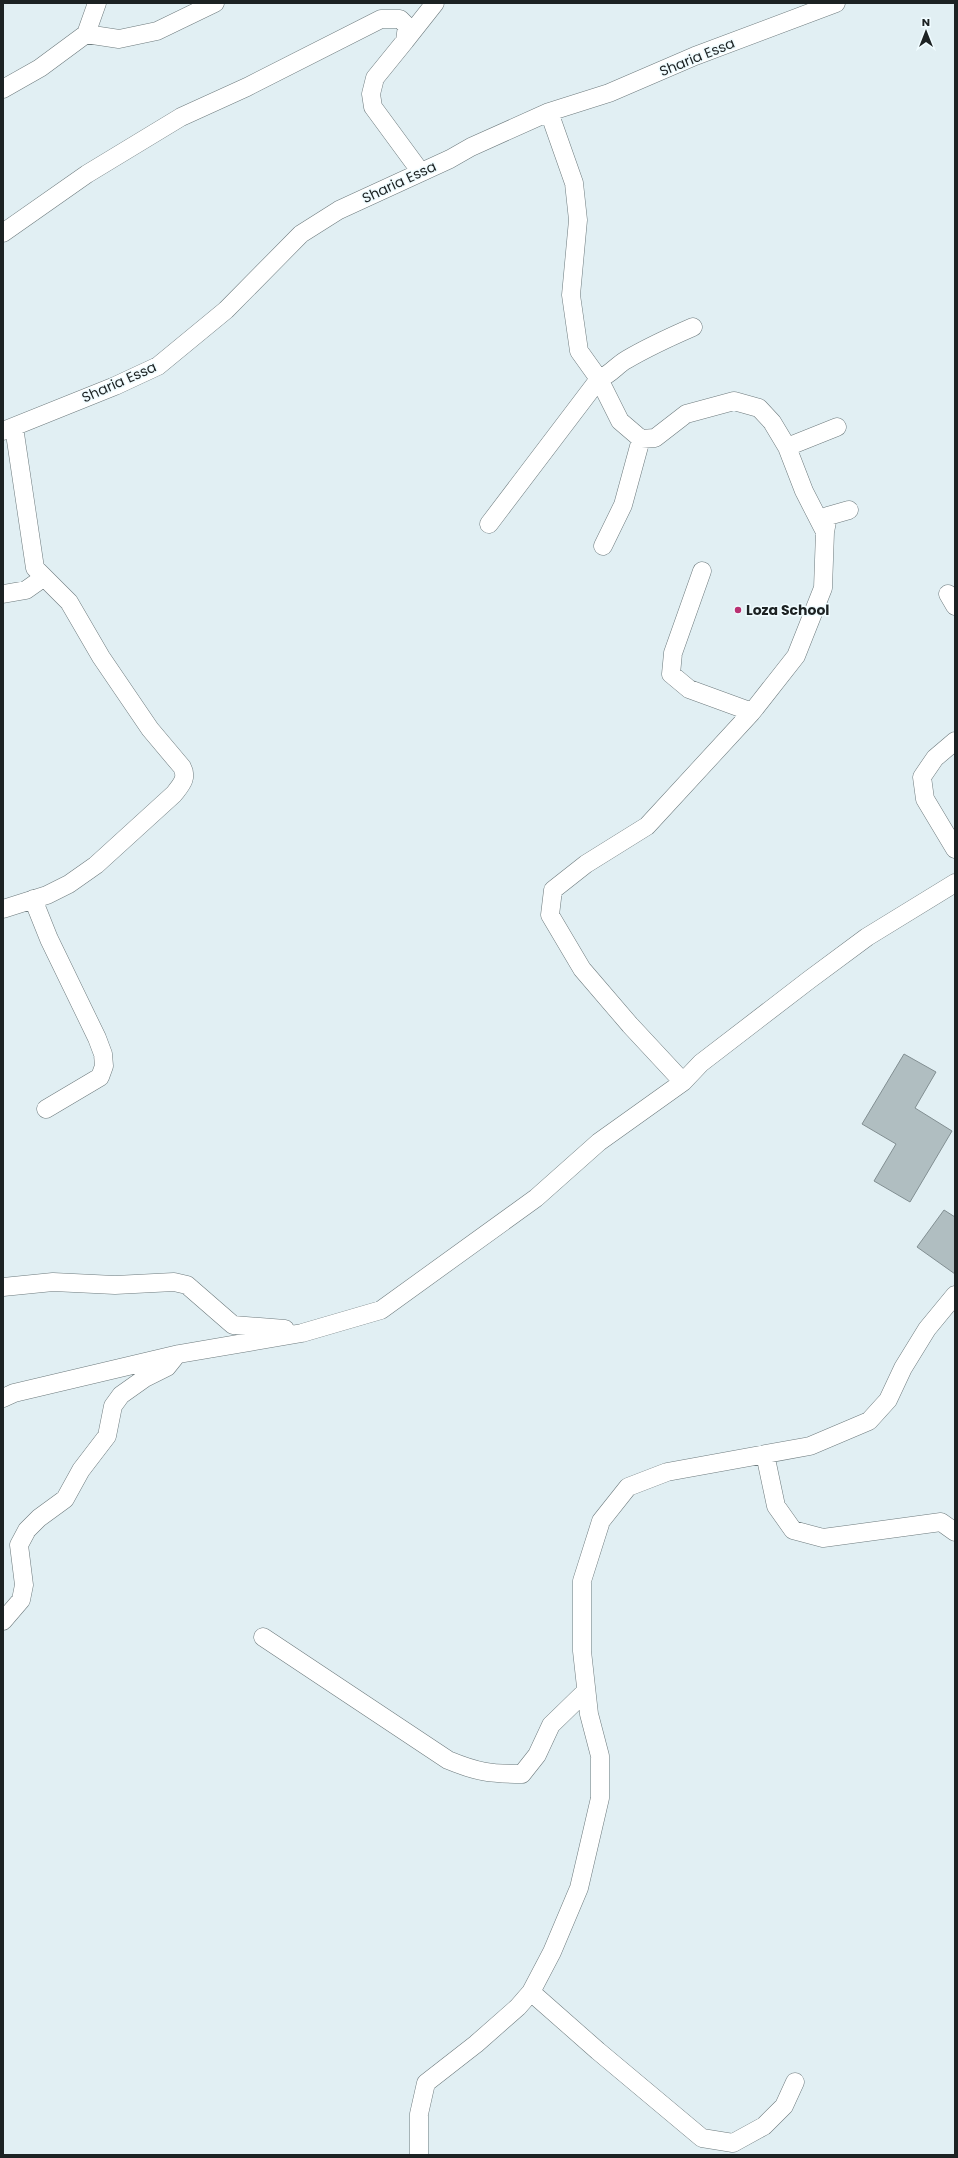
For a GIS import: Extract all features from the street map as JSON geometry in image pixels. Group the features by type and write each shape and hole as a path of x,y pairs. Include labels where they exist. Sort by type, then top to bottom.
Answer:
{"street":[{"path":"3,88 40,68 86,34 97,3"},
{"path":"86,34 119,39 157,31 215,3"},
{"path":"420,172 373,107 371,94 375,78 435,3"},
{"name":"Sharia Essa","path":"8,429 115,386 158,366 226,310 301,234 339,210 549,112 609,93 695,56 836,3"},
{"path":"3,233 87,174 181,118 247,87 381,19 400,19 407,26 405,41"},
{"path":"549,112 574,183 578,220 571,295 579,351 599,379 620,422 641,439 655,438 686,414 734,402 759,408 772,422 787,447 804,491 824,532"},
{"path":"489,524 599,379 604,377 625,360 660,341 693,327"},
{"path":"787,447 837,427"},
{"path":"3,909 33,899 69,884 96,865 174,794 184,781 182,767 150,729 101,657 69,602 43,578 35,568 8,429"},
{"path":"603,546 623,505 641,439"},
{"path":"683,1082 630,1025 582,969 550,915 553,890 586,864 647,826 752,712 796,656 823,588 824,532 828,516 849,510"},
{"path":"702,571 673,653 670,674 689,689 752,712"},
{"path":"3,594 26,590 43,578"},
{"path":"955,740 935,758 922,776 925,799 955,849"},
{"path":"3,1398 14,1392 179,1354 302,1333 381,1310 536,1198 599,1142 683,1082 701,1063 861,941 955,883"},
{"path":"33,899 49,940 97,1038 103,1054 104,1066 100,1077 46,1109"},
{"path":"3,1286 53,1282 115,1285 174,1282 187,1285 233,1325 279,1328 302,1333"},
{"path":"419,2155 419,2114 426,2083 476,2044 518,2007 531,1992 552,1952 579,1888 600,1798 600,1756 589,1714 582,1651 582,1581 601,1521 628,1487 667,1472 810,1446 869,1421 888,1400 903,1368 927,1330 955,1295"},
{"path":"3,1621 21,1600 24,1585 19,1545 27,1530 39,1518 65,1499 81,1470 107,1436 113,1406 121,1395 140,1381 167,1367 179,1354"},
{"path":"766,1454 776,1506 793,1530 823,1538 941,1522 955,1532"},
{"path":"263,1637 448,1760 475,1771 499,1774 522,1774 537,1754 551,1725 586,1691"},
{"path":"531,1992 598,2051 702,2138 733,2143 764,2126 784,2106 795,2082"}],"building":[{"path":"904,1054 936,1072 915,1108 952,1131 910,1202 874,1181 896,1144 862,1124"},
{"path":"944,1210 955,1217 955,1274 917,1247"}],"place":[{"name":"Loza School","path":"738,610"}]}
